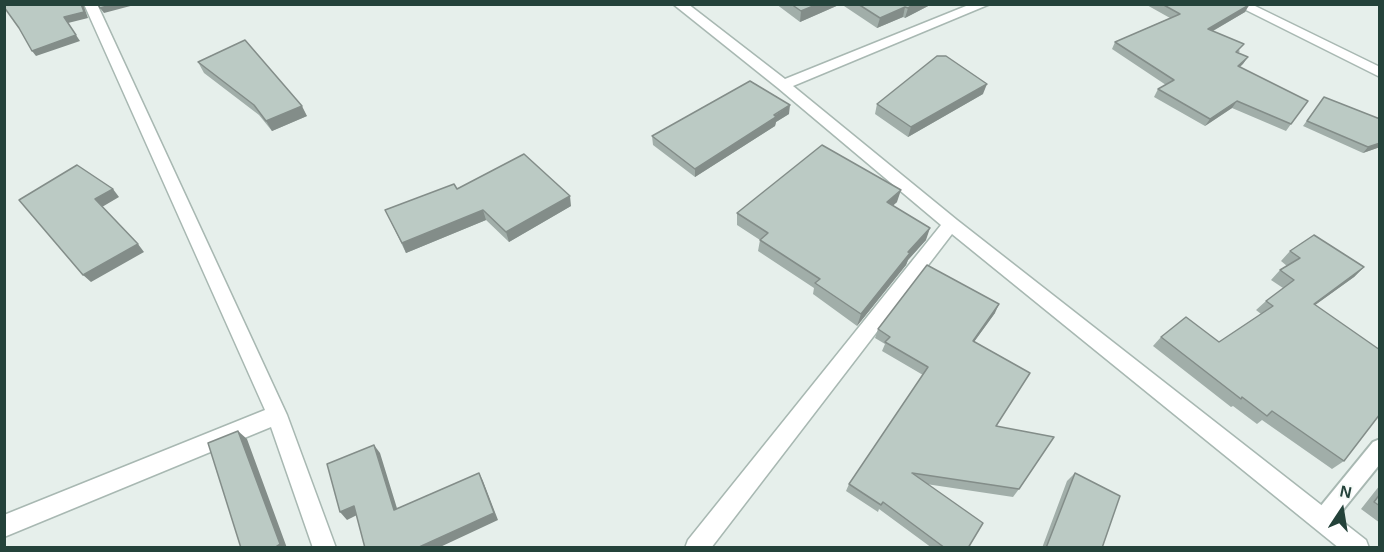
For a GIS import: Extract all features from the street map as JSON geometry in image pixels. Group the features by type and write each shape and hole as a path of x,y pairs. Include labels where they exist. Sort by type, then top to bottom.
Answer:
{"street":[{"path":"90,4 277,415 326,548"},
{"path":"679,4 783,85 951,224 1358,548"},
{"path":"783,85 984,4"},
{"path":"1240,4 1380,73"},
{"path":"696,548 951,224"},
{"path":"4,526 277,415"}],"lane":[{"path":"1322,520 1380,448"}],"building":[{"path":"4,4 81,4 84,12 64,17 76,35 32,51"},
{"path":"98,4 114,4 100,8"},
{"path":"791,4 818,4 801,11"},
{"path":"858,4 915,4 880,18"},
{"path":"1162,4 1249,5 1208,29 1244,44 1236,52 1248,57 1238,66 1308,101 1291,124 1237,101 1210,119 1158,89 1174,80 1115,42 1180,14"},
{"path":"245,40 302,106 266,121 254,105 198,62"},
{"path":"937,56 946,56 987,84 911,127 877,104"},
{"path":"750,81 790,105 774,115 776,117 695,169 652,136"},
{"path":"1324,97 1380,119 1380,143 1368,147 1307,121"},
{"path":"822,145 901,190 887,202 930,228 908,252 910,253 861,314 815,283 820,279 760,240 768,233 737,213"},
{"path":"524,154 570,196 506,232 483,210 402,243 385,210 454,184 457,189"},
{"path":"77,165 113,189 95,199 138,244 83,275 19,200"},
{"path":"1314,235 1364,267 1314,304 1380,350 1380,414 1344,461 1272,411 1267,416 1242,397 1241,399 1161,337 1186,317 1219,342 1273,306 1266,301 1294,280 1280,270 1300,258 1290,251"},
{"path":"927,265 999,304 973,341 1030,373 996,426 1054,437 1019,489 912,473 983,523 968,548 945,548 883,502 881,505 849,484 928,367 885,342 890,337 878,329"},
{"path":"238,431 280,544 274,548 241,548 208,443"},
{"path":"374,445 394,510 479,473 494,513 417,548 365,548 354,506 340,512 327,464"},
{"path":"1075,473 1120,496 1102,548 1046,548"},
{"path":"1380,494 1380,506 1374,502"}]}
